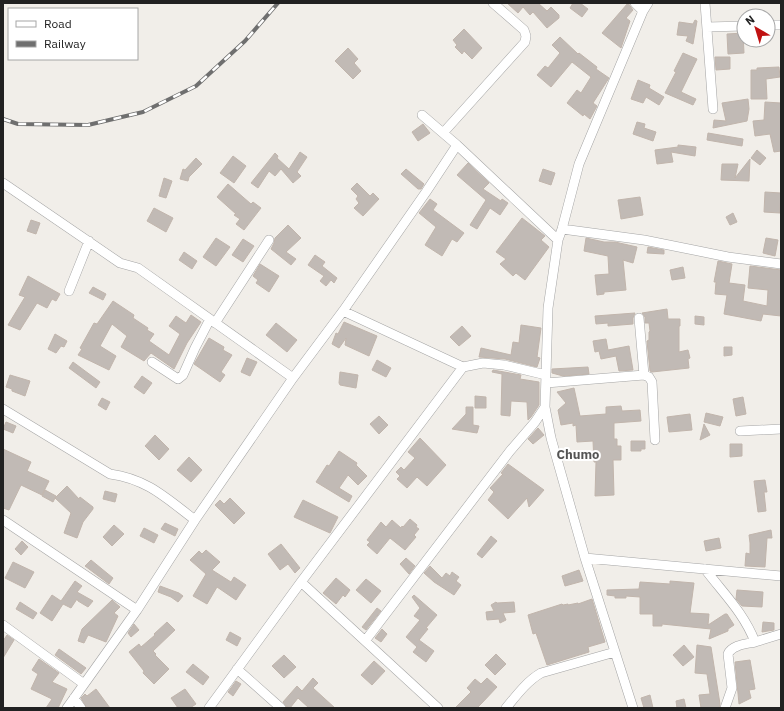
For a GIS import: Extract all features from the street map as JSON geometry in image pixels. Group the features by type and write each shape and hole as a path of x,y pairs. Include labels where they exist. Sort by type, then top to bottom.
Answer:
{"street":[{"path":"443,133 525,42 526,36 524,30 493,3"},
{"path":"633,708 585,558 545,407 548,308 558,240 579,164 646,7 635,3"},
{"path":"705,3 713,109"},
{"path":"707,27 736,26"},
{"path":"422,115 457,145 558,240"},
{"path":"67,708 137,610 195,520 422,198 457,145"},
{"path":"3,183 120,263 138,268 294,378"},
{"path":"562,228 644,240 728,257 781,264"},
{"path":"152,362 178,379 183,375 195,348 269,240"},
{"path":"69,291 89,241"},
{"path":"343,311 463,367 483,363 504,365 546,379 644,375 649,377 652,382 655,440"},
{"path":"639,318 644,375"},
{"path":"209,708 301,582 463,367"},
{"path":"366,641 510,451 536,422 545,407"},
{"path":"3,409 110,474 125,476 151,487 195,520"},
{"path":"740,431 781,429"},
{"path":"3,520 137,610"},
{"path":"585,558 781,576"},
{"path":"705,569 740,612 749,627 755,642"},
{"path":"301,582 438,708"},
{"path":"3,625 84,684"},
{"path":"725,708 732,688 728,654 732,648 781,634"},
{"path":"506,708 526,684 541,673 616,652"},
{"path":"238,669 281,708"},
{"path":"74,698 81,708"}],"building":[{"path":"507,3 538,3 547,11 551,7 559,15 559,18 547,28 533,12 530,15 523,7 518,13"},
{"path":"573,3 580,3 588,9 582,17 570,8"},
{"path":"628,3 633,10 626,18 630,21 621,48 602,33"},
{"path":"695,20 697,21 693,44 686,41 688,36 677,35 679,22 693,24"},
{"path":"464,29 482,48 472,59 464,51 462,54 455,47 457,45 453,40"},
{"path":"736,33 736,48 744,48 744,53 728,54 727,34"},
{"path":"560,37 578,54 579,53 597,67 596,69 609,78 593,103 597,106 590,119 584,114 583,116 567,103 577,90 581,93 591,77 572,62 551,87 537,75 545,66 548,68 560,53 552,45"},
{"path":"348,48 358,59 354,63 361,71 353,79 335,61"},
{"path":"683,53 697,59 681,92 696,99 693,105 665,93 676,72 674,71"},
{"path":"715,57 730,57 730,69 716,70"},
{"path":"779,67 780,77 766,79 767,99 751,99 751,70 757,70 757,68"},
{"path":"638,80 650,85 649,88 664,97 659,105 646,97 643,103 631,99"},
{"path":"748,99 749,109 747,121 713,128 714,120 726,121 722,103"},
{"path":"765,102 781,103 781,151 774,152 770,134 755,136 753,121 764,120"},
{"path":"637,122 645,124 644,128 656,132 653,141 633,134"},
{"path":"423,124 430,133 418,141 412,132"},
{"path":"708,133 743,139 742,146 707,140"},
{"path":"678,145 696,147 695,156 671,152 673,162 657,164 655,150 678,147"},
{"path":"757,150 766,158 760,165 751,158"},
{"path":"300,152 307,157 297,172 301,176 293,183 281,169 275,176 269,171 258,188 251,183 275,153 278,156 277,158 289,169"},
{"path":"233,156 246,166 234,183 220,173"},
{"path":"196,158 202,164 189,177 188,181 180,179 183,169 185,170"},
{"path":"750,159 749,181 721,180 722,164 738,164 735,178"},
{"path":"468,163 489,183 483,189 501,201 502,199 508,203 500,215 490,208 477,229 470,225 486,200 457,175"},
{"path":"406,169 424,184 421,189 418,189 401,174"},
{"path":"543,169 555,173 551,185 539,181"},
{"path":"164,178 172,181 166,198 159,196"},
{"path":"357,183 370,196 373,193 379,199 363,216 354,208 359,203 356,199 358,196 351,189"},
{"path":"228,184 251,204 253,202 261,208 244,230 236,224 240,219 234,215 236,214 217,197"},
{"path":"765,192 781,193 780,213 764,212"},
{"path":"640,197 643,215 621,219 618,200"},
{"path":"430,199 437,204 433,210 464,233 457,242 452,239 442,256 425,245 436,227 419,213"},
{"path":"154,208 173,218 166,232 147,221"},
{"path":"733,213 737,222 730,225 726,217"},
{"path":"522,218 545,236 541,240 549,247 525,280 516,273 513,276 500,264 506,259 496,252"},
{"path":"31,220 40,223 36,234 27,231"},
{"path":"288,225 301,238 286,252 296,259 291,265 271,249 275,238"},
{"path":"216,238 230,247 216,266 203,257"},
{"path":"586,238 637,247 633,263 623,260 626,290 604,292 604,294 597,295 595,275 609,274 608,256 584,251"},
{"path":"766,238 778,240 775,256 763,253"},
{"path":"243,239 254,246 243,262 232,255"},
{"path":"648,247 664,250 664,254 647,253"},
{"path":"184,252 197,261 192,269 179,260"},
{"path":"315,255 325,262 322,266 337,278 334,283 331,280 326,286 320,281 324,276 308,265"},
{"path":"718,261 732,264 729,283 745,285 743,301 767,306 768,290 748,288 750,266 781,270 781,316 763,314 761,321 724,314 727,295 715,294 716,282 714,282"},
{"path":"260,264 279,276 269,292 256,283 258,280 253,276"},
{"path":"683,267 685,278 672,280 670,270"},
{"path":"28,276 60,294 56,301 52,299 47,308 37,303 20,330 8,325 25,297 19,295"},
{"path":"93,287 106,294 103,300 89,293"},
{"path":"113,301 134,315 133,318 148,328 147,330 154,334 149,341 169,355 180,334 169,326 176,316 186,323 191,315 201,322 187,343 174,369 151,353 144,361 121,347 127,336 112,324 100,346 116,356 109,370 78,355 82,349 80,348 94,323 97,324"},
{"path":"667,309 668,319 680,319 679,352 688,350 690,358 688,359 689,368 652,372 650,371 647,341 649,340 650,331 649,323 645,323 645,317 642,313"},
{"path":"635,313 633,324 608,326 608,323 596,324 595,316"},
{"path":"695,316 704,317 704,325 695,324"},
{"path":"344,322 377,336 369,356 345,345 346,338 339,348 332,344 336,333 338,334"},
{"path":"276,323 297,340 287,352 266,335"},
{"path":"521,325 541,328 537,357 540,358 537,367 505,359 479,357 481,348 511,355 513,342 519,343"},
{"path":"462,326 471,336 459,346 450,337"},
{"path":"55,334 67,341 64,347 61,346 56,353 48,349"},
{"path":"209,338 224,347 223,350 232,355 221,372 225,375 220,382 194,364"},
{"path":"606,339 608,350 629,346 633,370 619,371 616,356 601,359 599,351 595,352 593,341"},
{"path":"724,347 732,347 732,355 724,356"},
{"path":"247,358 257,362 250,376 241,372"},
{"path":"377,360 391,368 386,377 372,370"},
{"path":"73,362 100,382 96,388 69,368"},
{"path":"588,367 589,374 563,376 552,373 552,369"},
{"path":"493,370 521,375 520,379 539,382 539,405 528,420 527,402 511,401 510,416 501,415 502,374 492,372"},
{"path":"340,372 358,375 356,388 340,385"},
{"path":"10,375 30,381 25,396 6,387"},
{"path":"142,376 152,383 144,394 134,387"},
{"path":"574,388 580,416 606,414 606,407 621,406 622,411 640,410 641,421 614,423 614,439 617,439 617,446 621,446 621,460 613,460 614,495 595,496 596,462 594,462 593,441 577,442 576,425 573,426 573,423 561,425 558,410 566,403 557,392"},
{"path":"475,396 486,397 486,408 475,408"},
{"path":"743,397 746,414 736,416 733,399"},
{"path":"102,398 110,402 106,410 98,405"},
{"path":"466,407 473,407 473,425 479,426 477,433 452,429 466,414"},
{"path":"706,413 723,417 720,426 704,422"},
{"path":"690,414 692,430 669,432 667,417"},
{"path":"379,416 388,425 379,434 370,424"},
{"path":"6,422 16,426 13,433 3,429"},
{"path":"704,424 710,435 700,440"},
{"path":"538,428 544,435 533,444 528,439"},
{"path":"155,435 169,449 159,460 145,446"},
{"path":"420,438 446,465 427,486 417,477 407,488 397,479 400,476 396,472 401,467 404,470 415,458 408,452"},
{"path":"631,441 645,441 645,449 641,449 641,451 631,451"},
{"path":"730,444 742,444 742,456 730,457"},
{"path":"3,449 31,462 27,471 49,481 42,495 21,485 9,510 3,508"},
{"path":"339,451 357,463 356,465 367,476 358,485 348,475 339,488 352,496 349,502 316,482 327,465 329,466"},
{"path":"189,457 202,470 191,482 177,470"},
{"path":"508,464 544,490 529,507 527,498 508,519 488,500 494,492 490,488 503,474 501,473"},
{"path":"765,480 767,492 764,492 766,511 758,512 754,481"},
{"path":"67,486 79,499 80,497 93,507 83,522 77,538 64,533 71,513 55,498"},
{"path":"45,490 56,496 53,502 42,496"},
{"path":"105,491 117,494 115,502 103,499"},
{"path":"230,498 245,513 234,524 215,505 220,500 224,504"},
{"path":"303,500 338,517 330,533 294,517"},
{"path":"410,519 419,529 414,535 416,537 405,550 390,538 377,554 367,545 370,542 367,540 381,522 386,527 392,520 401,528"},
{"path":"165,523 178,529 175,536 161,529"},
{"path":"114,525 124,534 112,546 103,537"},
{"path":"144,528 158,535 154,543 140,536"},
{"path":"771,530 772,538 767,538 765,567 745,566 746,553 750,554 749,535"},
{"path":"491,536 497,541 482,558 477,554"},
{"path":"719,538 721,548 706,551 704,541"},
{"path":"22,541 28,547 21,555 15,549"},
{"path":"281,544 300,568 295,573 288,564 280,570 268,554"},
{"path":"206,550 220,562 212,570 231,582 234,577 246,585 236,600 217,587 207,604 193,596 206,574 190,560 199,551 202,554"},
{"path":"406,558 415,566 409,574 400,564"},
{"path":"91,560 113,578 109,584 85,566"},
{"path":"13,562 34,572 25,588 5,578"},
{"path":"430,566 442,578 446,573 450,576 452,572 459,577 456,581 461,585 454,595 434,582 424,573"},
{"path":"579,570 583,581 565,586 562,576"},
{"path":"336,578 350,590 345,597 343,595 336,604 323,593"},
{"path":"366,579 381,591 371,603 356,590"},
{"path":"75,581 82,586 77,592 93,601 88,607 77,599 71,608 63,604 52,621 40,613 52,595 61,601"},
{"path":"670,581 694,583 690,613 709,614 708,625 727,614 734,625 728,629 728,631 709,639 711,629 662,624 662,626 653,626 653,614 640,614 640,597 626,596 626,598 615,598 615,596 607,595 607,590 639,589 640,582 670,584"},
{"path":"160,586 183,596 178,602 171,597 158,592"},
{"path":"737,590 763,592 762,607 742,606 736,599"},
{"path":"414,595 437,615 426,628 428,629 419,640 434,651 426,662 413,652 417,647 406,637 420,620 414,616 420,608 412,597"},
{"path":"592,599 605,642 588,647 589,652 547,665 536,633 533,634 528,615 562,604 578,604"},
{"path":"112,600 120,607 114,613 118,616 106,642 88,635 84,643 78,641 82,629"},
{"path":"20,602 37,613 33,619 16,609"},
{"path":"496,602 514,602 515,612 503,613 506,620 500,623 499,619 487,620 486,612 494,611 491,605"},
{"path":"377,608 381,611 366,630 362,627"},
{"path":"167,622 175,630 153,651 169,669 154,684 143,673 144,671 129,652 139,644 141,647"},
{"path":"763,622 774,623 774,630 762,632"},
{"path":"134,624 139,630 131,637 128,633"},
{"path":"382,629 387,634 381,642 375,638"},
{"path":"230,632 241,638 237,646 226,640"},
{"path":"7,635 14,640 3,658 3,641"},
{"path":"684,645 694,657 683,666 673,655"},
{"path":"697,645 711,647 720,704 719,708 701,708 699,695 710,694 707,674 695,673"},
{"path":"59,649 86,668 81,674 55,655"},
{"path":"496,654 506,664 495,675 485,665"},
{"path":"284,655 296,667 284,678 272,666"},
{"path":"39,659 59,673 52,682 67,689 58,708 46,708 52,699 31,689 38,674 32,670"},
{"path":"750,660 755,689 749,690 751,698 739,704 735,662"},
{"path":"374,661 385,671 372,685 361,675"},
{"path":"193,664 209,677 203,685 186,672"},
{"path":"313,678 318,683 313,688 335,708 309,708 298,698 290,708 287,707 283,702 297,686 302,691"},
{"path":"487,678 497,687 477,708 455,708 471,692 467,688 475,679 481,684"},
{"path":"236,681 241,684 233,696 228,692"},
{"path":"96,689 110,708 87,708 81,698 85,694 87,696"},
{"path":"185,689 196,704 190,708 178,708 171,698"},
{"path":"650,695 653,708 644,708 641,698"},
{"path":"684,699 686,708 677,708 676,701"}],"railway":[{"path":"3,119 18,124 88,125 143,112 196,86 245,41 278,3"}],"district":[{"name":"Chumo","path":"578,454"}]}
